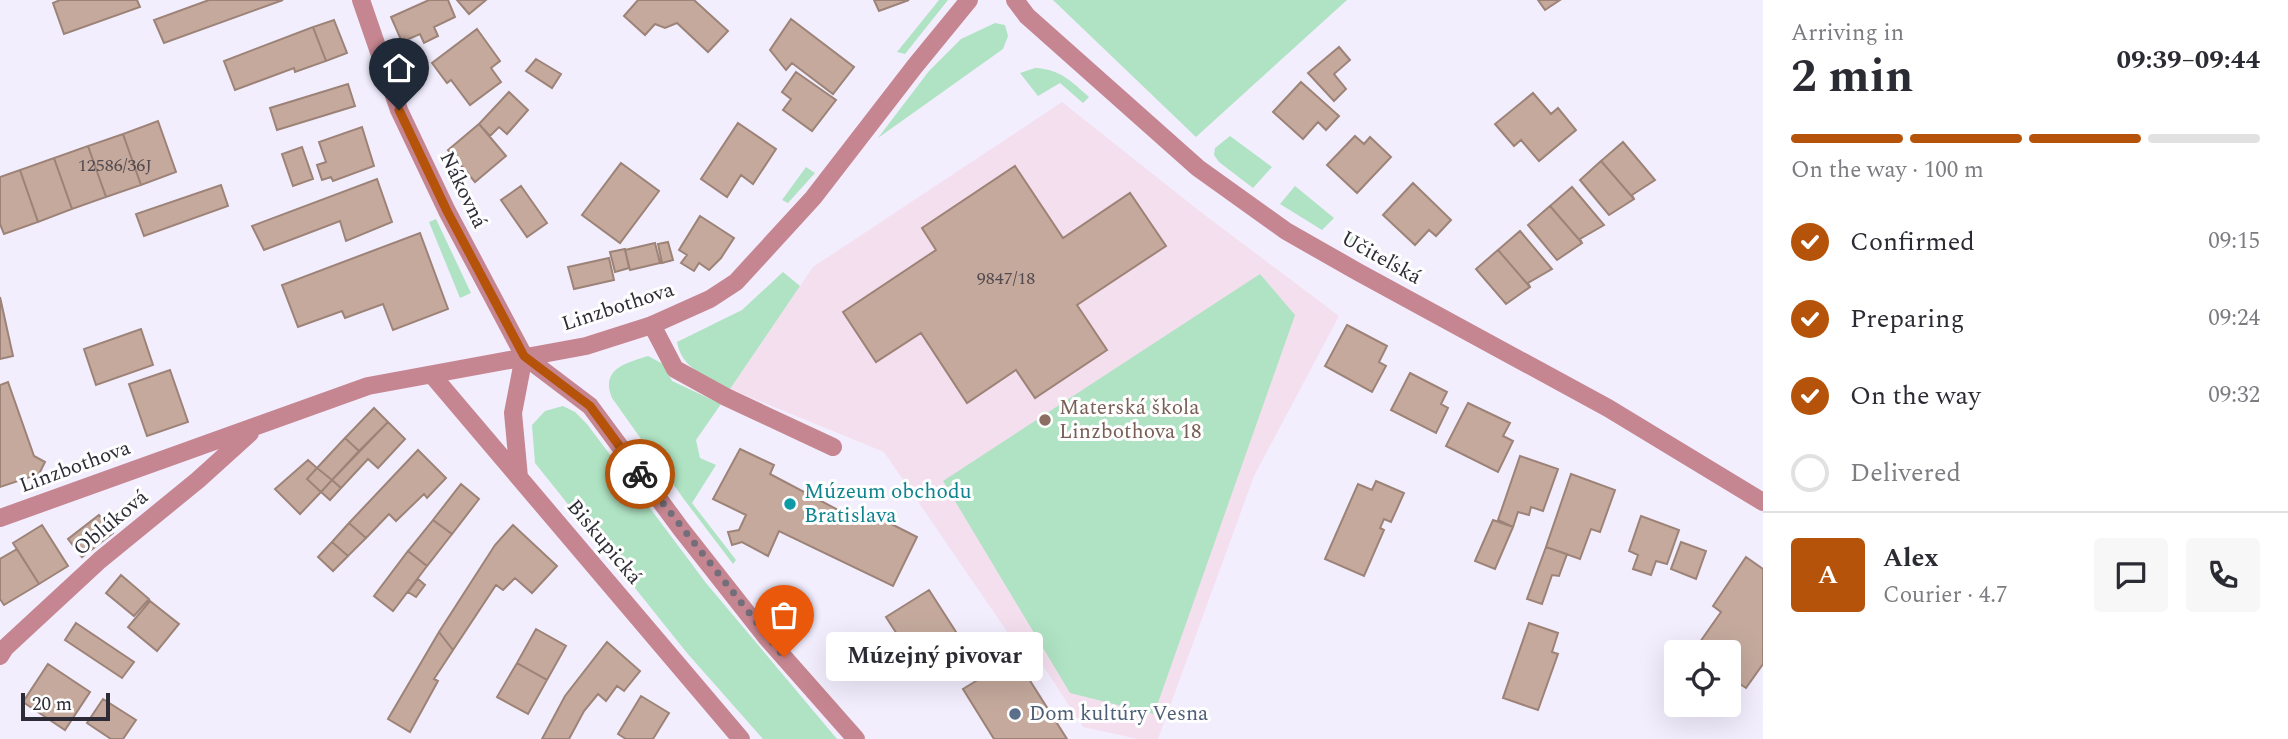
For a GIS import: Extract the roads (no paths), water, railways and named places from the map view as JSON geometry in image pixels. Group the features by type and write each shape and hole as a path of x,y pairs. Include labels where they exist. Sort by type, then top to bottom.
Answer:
{"street":[{"name":"Nákovná","path":"361,0 379,59 399,110 447,211 524,356"},
{"name":"Linzbothova","path":"0,518 368,386 586,346 652,325 710,299 736,282 813,198 969,0"},
{"name":"Učiteľská","path":"1015,0 1027,16 1198,169 1286,230 1608,408 1763,502"},
{"path":"652,325 675,369 726,397 833,447"},
{"path":"519,477 513,413 524,356 590,406 681,529 766,636 856,739"},
{"name":"Biskupická","path":"432,375 741,739"},
{"name":"Oblúková","path":"0,656 5,648 100,560 198,480 255,428"}],"place":[{"name":"Materská škola Linzbothova 18","path":"1045,420"},
{"name":"Múzeum obchodu Bratislava","path":"790,504"},
{"name":"Múzejný pivovar","path":"784,657"},
{"name":"Dom kultúry Vesna","path":"1015,714"}]}
